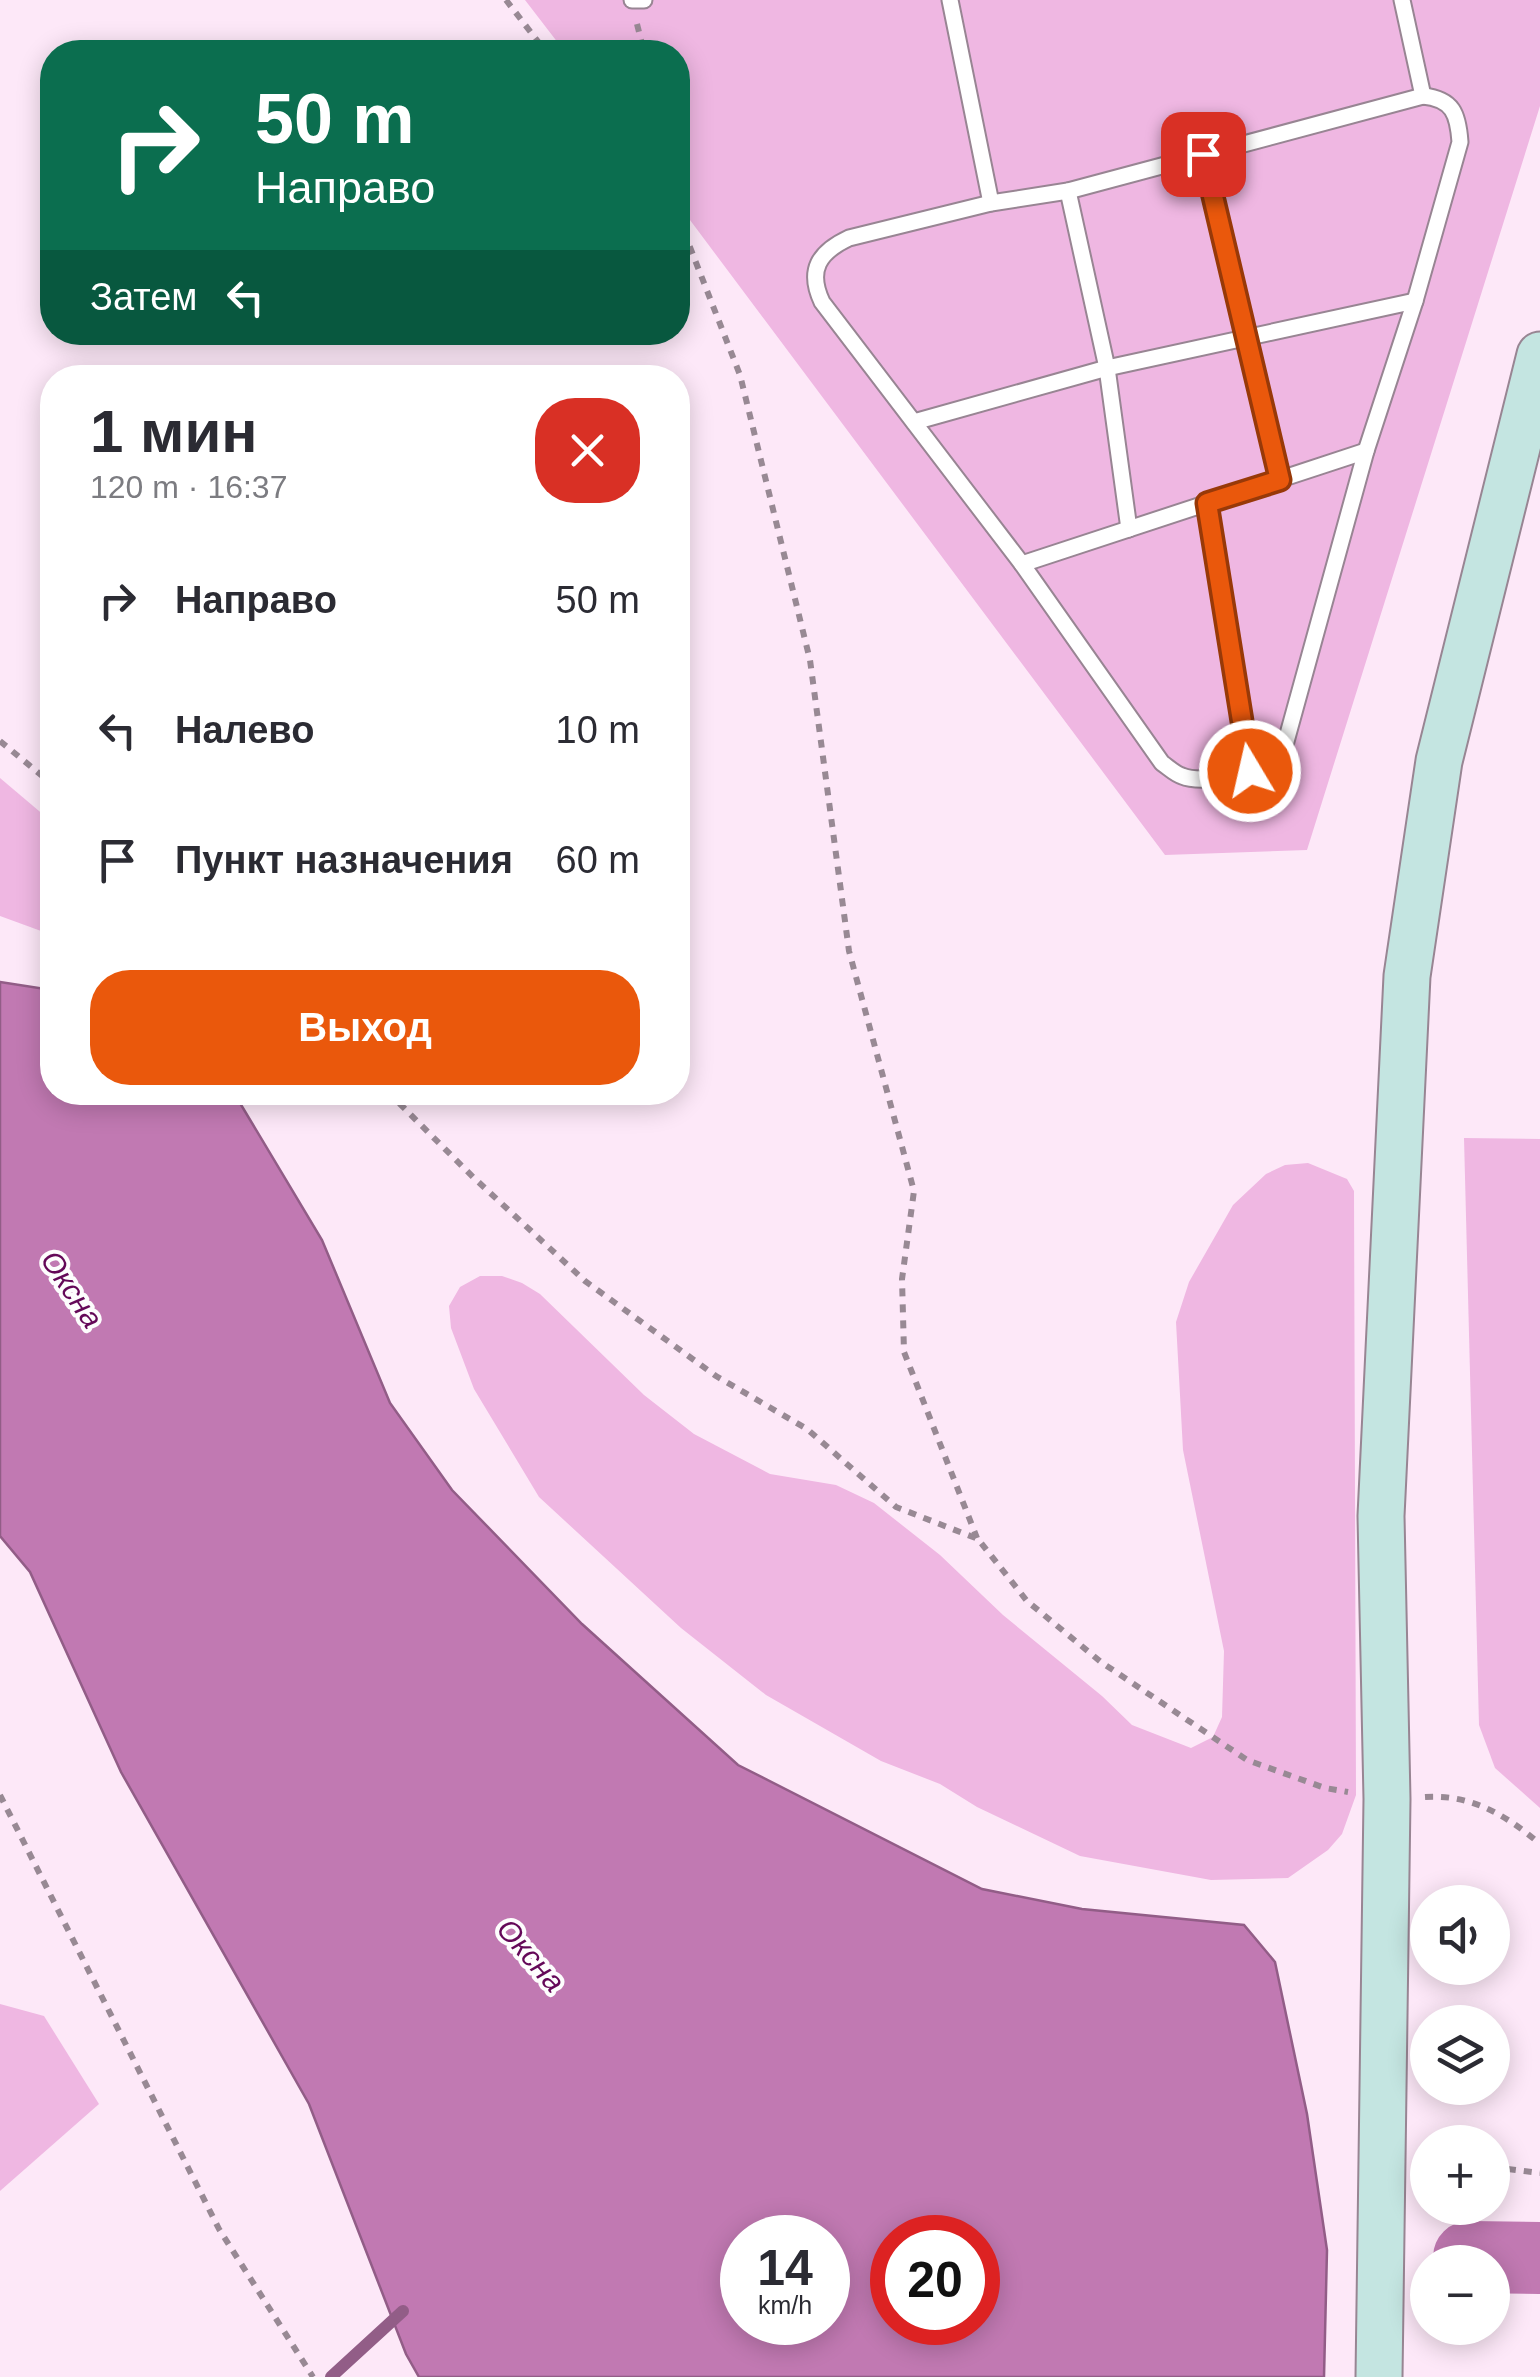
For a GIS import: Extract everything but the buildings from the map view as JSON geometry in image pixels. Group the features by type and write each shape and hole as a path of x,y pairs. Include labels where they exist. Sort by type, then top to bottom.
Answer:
{"street":[{"path":"1380,2377 1388,1799 1381,1516 1407,976 1439,761 1540,355"}],"lane":[{"path":"632,0 644,0"},
{"path":"950,0 991,203"},
{"path":"1402,0 1423,96"},
{"path":"1423,96 1439,98 1452,108 1458,124 1460,142 1415,300 1366,451 1282,756 1275,764 1206,779 1184,777 1162,763 1022,564 814,288 818,262 833,245 850,238 991,203 1068,191 1423,96"},
{"path":"1203,154 1280,480"},
{"path":"1068,191 1107,368 1129,529"},
{"path":"914,422 1107,368 1415,300"},
{"path":"1022,564 1366,451"},
{"path":"1207,503 1250,771"}],"path":[{"path":"506,0 537,40"},
{"path":"690,247 740,376 810,660 849,951 914,1191 902,1279 904,1352 978,1539 1027,1600 1100,1662 1247,1760 1325,1788 1388,1799 1440,1796 1487,1806 1540,1844"},
{"path":"0,741 40,774"},
{"path":"401,1105 586,1281 716,1376 807,1429 896,1507 978,1539"},
{"path":"0,1795 219,2229 311,2374"},
{"path":"1510,2169 1540,2173"}],"shaded area":[{"path":"525,0 1540,0 1540,106 1307,850 1165,855 690,220 690,40 556,40"},
{"path":"0,778 40,812 40,931 0,916"},
{"path":"1464,1138 1540,1139 1540,1808 1495,1768 1479,1725"},
{"path":"1308,1163 1347,1179 1354,1191 1356,1795 1342,1834 1328,1850 1288,1878 1211,1880 1080,1856 977,1807 940,1784 881,1761 766,1695 681,1628 539,1497 474,1389 451,1328 449,1306 460,1287 480,1276 502,1276 522,1283 540,1294 644,1395 694,1434 770,1474 836,1485 874,1503 940,1555 1003,1615 1132,1725 1191,1748 1213,1737 1222,1717 1224,1651 1183,1450 1176,1322 1189,1282 1233,1205 1266,1174 1285,1165"},
{"path":"0,2004 44,2016 99,2104 0,2191"}],"water":[{"path":"0,982 40,988 40,1105 241,1105 322,1240 390,1403 452,1490 582,1624 738,1765 982,1889 1082,1909 1244,1925 1275,1962 1307,2114 1327,2250 1324,2377 419,2377 406,2354 309,2104 121,1772 30,1572 0,1536"}],"waterway":[{"name":"Оксна","path":"1510,2258 1540,2258"},
{"path":"331,2377 403,2311"}],"route":[{"path":"1203,154 1280,480 1207,503 1250,771"}]}
